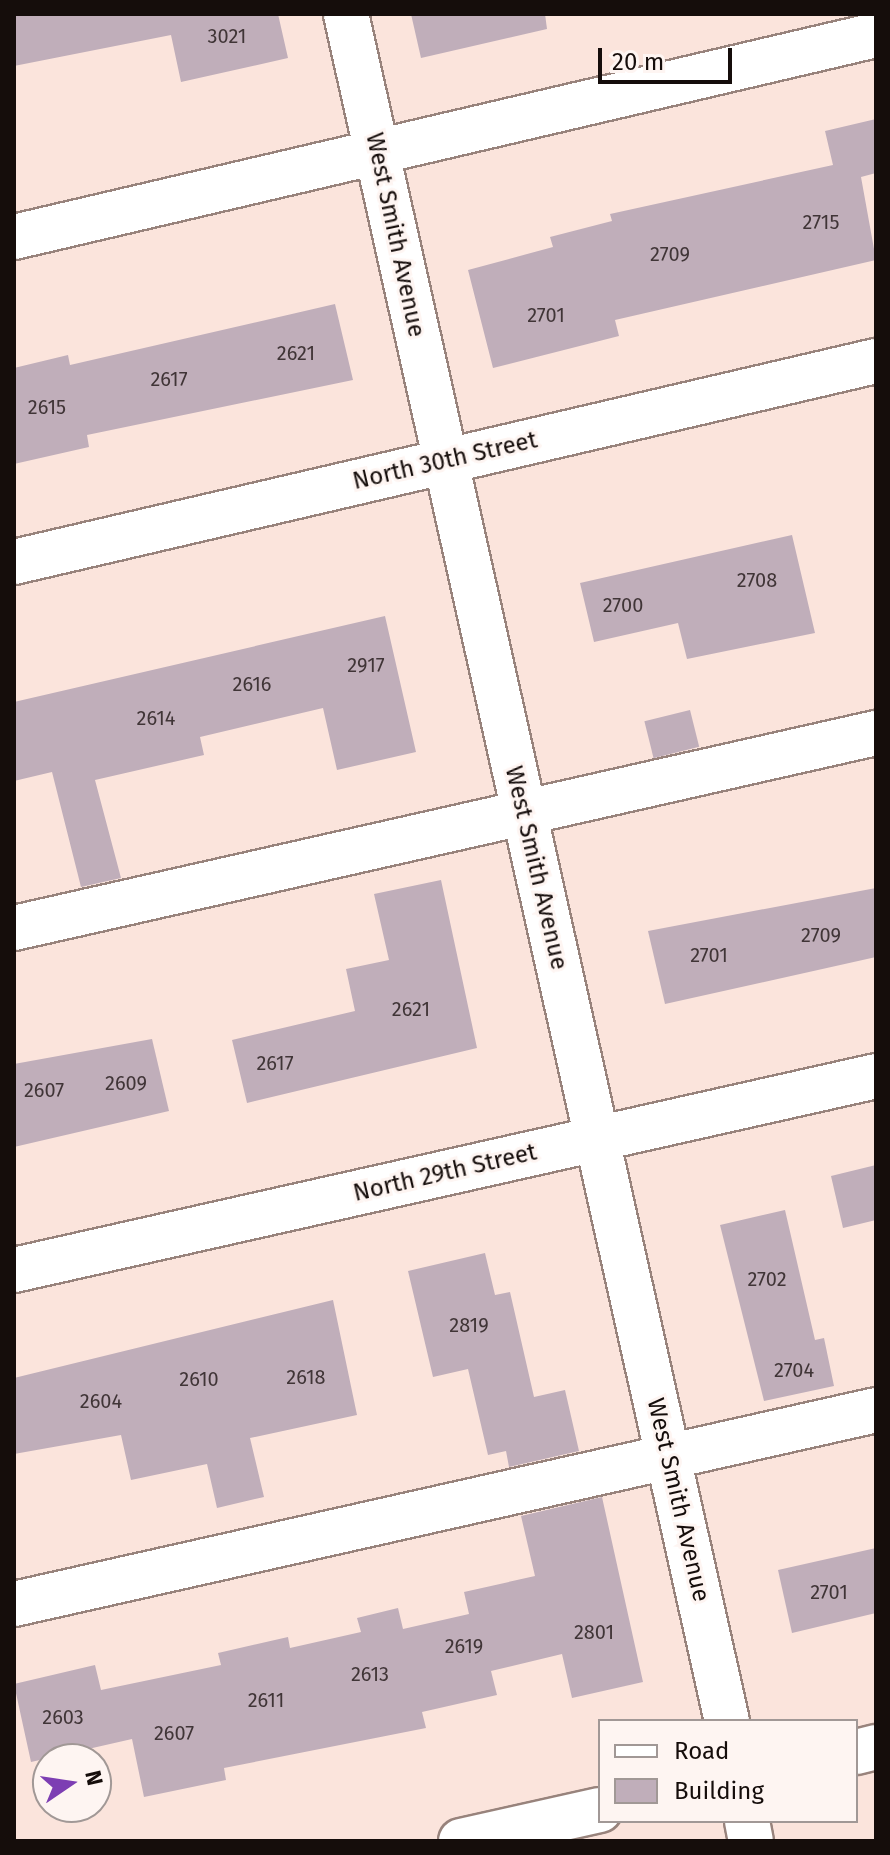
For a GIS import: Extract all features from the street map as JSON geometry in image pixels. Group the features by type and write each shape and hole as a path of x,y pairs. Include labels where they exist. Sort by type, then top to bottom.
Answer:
{"street":[{"name":"West Smith Avenue","path":"346,14 727,1719"},
{"path":"14,237 876,35"},
{"name":"North 30th Street","path":"14,562 876,361"},
{"path":"14,928 876,733"},
{"name":"North 29th Street","path":"14,1270 876,1076"},
{"path":"14,1604 876,1410"},
{"path":"461,1841 598,1810"}],"building":[{"path":"14,14 278,14 288,58 181,82 171,35 14,66"},
{"path":"411,14 545,14 547,29 421,58"},
{"path":"876,119 876,173 861,177 876,260 615,320 619,336 493,368 468,270 553,247 550,237 612,221 610,214 833,165 825,131"},
{"path":"335,304 353,380 87,435 89,447 14,464 14,368 68,355 70,365"},
{"path":"792,535 815,633 687,659 678,623 594,642 580,583"},
{"path":"385,616 416,752 337,770 323,708 200,737 204,755 95,780 121,878 81,887 52,772 14,781 14,702"},
{"path":"690,710 699,747 654,758 644,721"},
{"path":"441,880 477,1048 247,1103 232,1040 355,1011 346,969 389,960 374,894"},
{"path":"876,888 876,957 665,1004 648,931"},
{"path":"152,1039 169,1111 14,1147 14,1064"},
{"path":"876,1165 876,1220 843,1228 831,1176"},
{"path":"785,1210 815,1340 824,1338 834,1386 764,1401 720,1225"},
{"path":"485,1253 495,1295 510,1292 534,1397 565,1390 579,1451 509,1467 506,1451 488,1455 468,1369 433,1377 408,1271"},
{"path":"333,1300 357,1415 250,1438 264,1497 217,1508 207,1464 131,1480 121,1435 14,1454 14,1378"},
{"path":"602,1497 643,1682 572,1698 562,1654 491,1671 497,1695 422,1712 426,1728 224,1768 226,1780 144,1797 132,1739 112,1744 32,1743 31,1762 14,1684 95,1665 101,1690 221,1665 218,1653 288,1637 290,1648 361,1632 357,1618 398,1608 403,1629 469,1614 464,1592 535,1576 521,1516"},
{"path":"876,1548 876,1613 792,1633 778,1570"}]}
